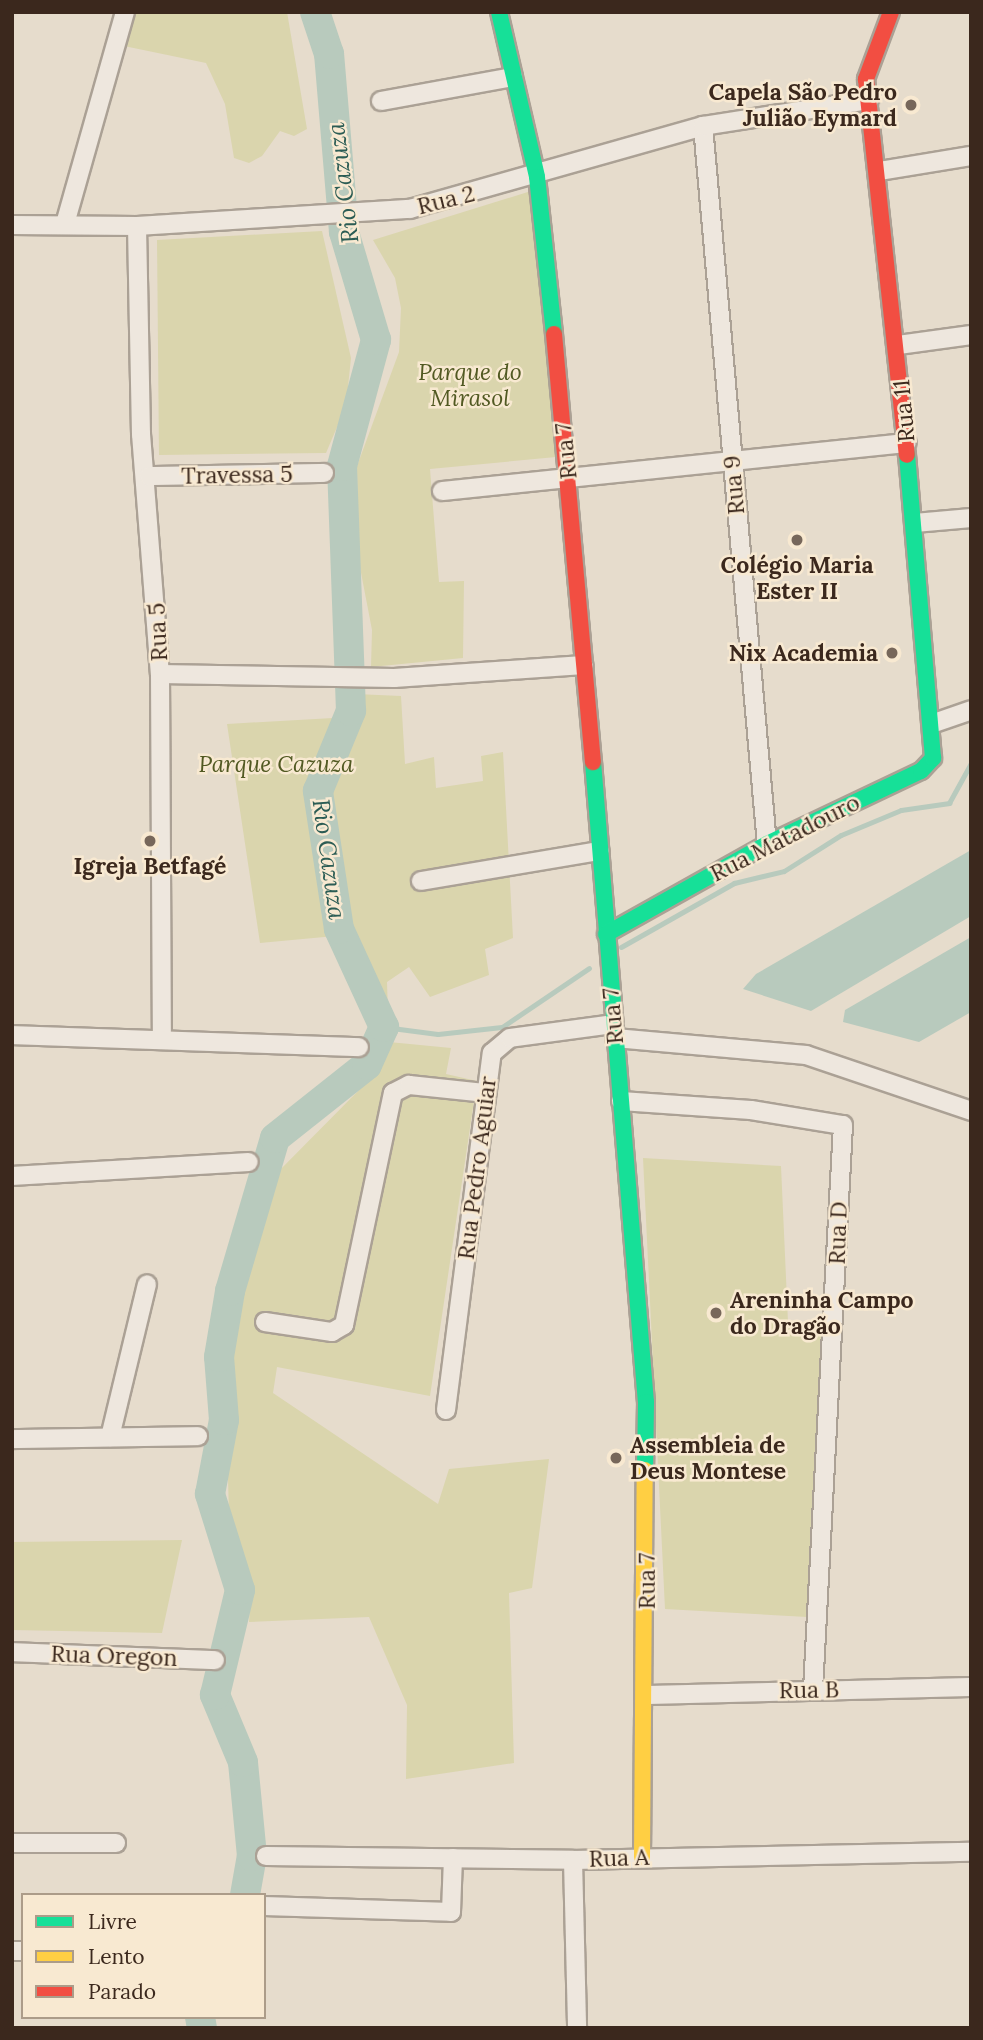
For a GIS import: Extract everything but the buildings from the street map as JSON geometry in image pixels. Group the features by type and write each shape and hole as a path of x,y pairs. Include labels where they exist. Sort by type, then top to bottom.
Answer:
{"street":[{"path":"65,224 125,12"},
{"name":"Rua 7","path":"499,12 537,177 569,480 646,1402 646,1695 642,1857"},
{"name":"Rua 11","path":"891,12 866,79 880,170 934,723"},
{"path":"381,101 513,77"},
{"name":"Rua 2","path":"12,225 137,226 366,215 537,177 703,126 869,100"},
{"name":"Rua 9","path":"703,126 767,844"},
{"path":"880,170 971,156"},
{"name":"Rua 5","path":"137,226 141,434 149,476 160,674 162,1038"},
{"path":"898,345 971,335"},
{"path":"442,491 907,443"},
{"name":"Travessa 5","path":"149,476 324,473"},
{"path":"915,523 971,518"},
{"path":"160,674 333,674 377,678 584,665"},
{"path":"934,723 971,710"},
{"name":"Rua Matadouro","path":"606,934 767,844 921,771 934,755 934,723"},
{"path":"421,881 599,851"},
{"name":"Rua Pedro Aguiar","path":"446,1410 485,1093 500,1043 615,1031 806,1055 971,1111"},
{"path":"12,1035 162,1038 359,1047"},
{"path":"265,1322 340,1331 393,1093 409,1085 485,1093"},
{"name":"Rua D","path":"621,1101 751,1110 843,1125 813,1690"},
{"path":"12,1176 249,1162"},
{"path":"110,1437 147,1283"},
{"path":"12,1439 198,1436"},
{"name":"Rua Oregon","path":"12,1652 215,1660"},
{"name":"Rua B","path":"646,1695 971,1687"},
{"path":"12,1843 116,1843"},
{"name":"Rua A","path":"266,1856 573,1860 971,1852"},
{"path":"266,1906 451,1912 453,1858"},
{"path":"573,1860 577,2028"}],"green space":[{"path":"133,12 287,12 307,129 294,136 280,131 262,156 249,163 234,158 225,104 206,63 124,46"},
{"name":"Parque do Mirasol","path":"531,191 556,457 430,469 439,582 464,581 463,658 371,667 372,630 358,557 357,466 399,352 401,308 395,278 373,240"},
{"path":"322,231 351,358 346,406 326,453 159,455 157,240"},
{"path":"356,694 401,696 405,764 434,757 436,788 483,781 481,756 503,752 513,938 485,949 489,975 430,997 409,967 387,982 388,1014 344,909 327,807 338,734"},
{"name":"Parque Cazuza","path":"333,718 314,791 335,936 260,943 227,724"},
{"path":"389,1042 451,1048 446,1074 477,1081 430,1396 277,1367 273,1393 438,1504 449,1469 549,1459 532,1588 509,1593 514,1763 406,1779 407,1705 369,1617 249,1622 251,1591 229,1516 226,1403 245,1270 272,1178 361,1088"},
{"path":"643,1158 781,1166 788,1322 824,1322 807,1617 665,1609"},
{"path":"182,1540 162,1633 12,1630 12,1542"}],"shaded area":[{"path":"971,850 971,916 811,1011 743,989 756,974"},
{"path":"971,937 971,1012 919,1042 843,1022 845,1010"}],"waterway":[{"name":"Rio Cazuza","path":"245,1893 252,1856 243,1762 215,1695 240,1590 210,1494 224,1420 219,1357 230,1291 275,1138 367,1065 384,1027 339,929 318,791 351,711 342,466 376,340 344,232 329,54 315,12"},
{"path":"621,947 734,883 784,871 841,835 901,810 949,803 971,763"},
{"path":"384,1027 438,1034 502,1027 589,968"},
{"name":"Rio Cazuza","path":"200,2019 202,2028"}],"traffic: fast":[{"path":"499,12 537,177 554,334"},
{"path":"606,934 767,844 921,771 933,758 907,455"},
{"path":"593,762 646,1402 645,1470"}],"traffic: slow":[{"path":"642,1857 645,1470"}],"traffic: jam":[{"path":"891,12 866,79 907,455"},
{"path":"554,334 593,762"}],"place":[{"name":"Capela São Pedro Julião Eymard","path":"911,105"},
{"name":"Colégio Maria Ester II","path":"797,540"},
{"name":"Nix Academia","path":"892,653"},
{"name":"Igreja Betfagé","path":"150,841"},
{"name":"Areninha Campo do Dragão","path":"716,1313"},
{"name":"Assembleia de Deus Montese","path":"616,1458"}]}
